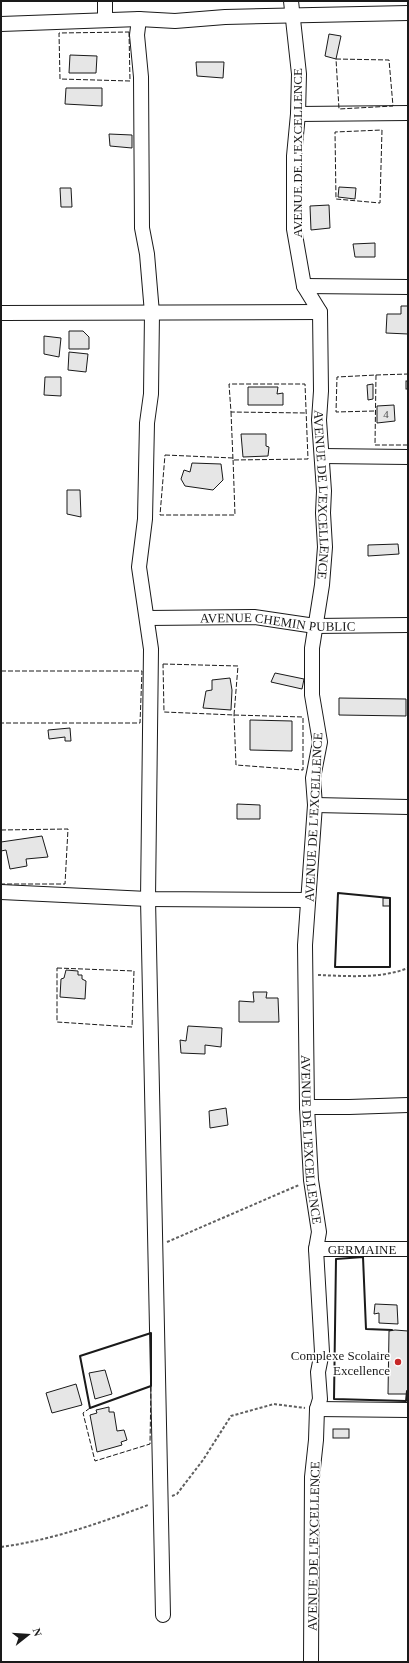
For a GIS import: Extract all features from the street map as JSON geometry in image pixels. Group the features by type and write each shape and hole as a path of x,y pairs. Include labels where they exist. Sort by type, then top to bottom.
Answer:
{"street":[{"path":"105,1 105,20"},
{"path":"1,24 139,19 175,21 291,8 408,13"},
{"name":"AVENUE DE L'EXCELLENCE","path":"291,8 299,74 298,114 294,156 294,229 304,286 320,312 321,391 319,420 322,456 325,547 322,584 312,648 312,696 320,742 313,778 315,805 308,900 305,974 307,1106 311,1180 319,1232 316,1249 322,1352 318,1372 320,1399 317,1409 316,1440 312,1477 311,1662"},
{"path":"139,19 137,35 141,77 142,228 152,313 151,394 147,423 145,519 139,567 148,618 151,674 148,899 163,1615"},
{"path":"298,114 408,113"},
{"path":"304,286 408,287"},
{"path":"1,313 320,312"},
{"path":"322,456 408,457"},
{"name":"AVENUE CHEMIN PUBLIC","path":"148,618 254,617 315,626 408,625"},
{"path":"315,805 408,807"},
{"path":"1,892 148,899 308,900"},
{"path":"307,1106 349,1107 408,1105"},
{"name":"GERMAINE","path":"316,1249 408,1249"},
{"path":"317,1409 408,1410"}],"path":[{"path":"305,974 347,976 393,974 408,968"},
{"path":"156,1247 311,1180"}],"building":[{"path":"329,34 341,36 336,59 325,56"},
{"path":"70,55 97,56 96,73 69,73"},
{"path":"196,62 224,62 223,78 197,76"},
{"path":"66,88 102,88 102,106 65,104"},
{"path":"109,134 132,135 132,148 110,146"},
{"path":"339,187 356,188 355,199 338,197"},
{"path":"60,188 71,188 72,207 61,207"},
{"path":"329,205 330,228 311,230 310,206"},
{"path":"375,243 375,257 355,257 353,244"},
{"path":"401,306 408,306 408,334 386,333 387,314 401,314"},
{"path":"69,331 83,331 89,337 89,349 69,349"},
{"path":"44,336 61,338 59,357 44,354"},
{"path":"69,352 88,354 86,372 68,370"},
{"path":"45,377 61,377 61,396 44,395"},
{"path":"406,381 408,381 408,389 406,389"},
{"path":"373,384 373,399 368,400 367,385"},
{"path":"248,387 278,387 277,394 283,393 283,405 248,405"},
{"path":"394,405 395,421 377,423 377,406"},
{"path":"241,434 266,434 266,446 269,447 268,456 243,457"},
{"path":"192,463 221,464 223,480 213,490 185,486 181,479 184,470 190,472"},
{"path":"67,490 80,490 81,517 67,514"},
{"path":"398,544 399,554 368,556 368,545"},
{"path":"275,673 304,679 302,689 271,682"},
{"path":"230,678 232,690 231,710 203,708 206,691 212,690 212,680"},
{"path":"339,698 406,699 406,716 339,715"},
{"path":"250,720 292,721 292,751 250,750"},
{"path":"70,728 71,741 65,741 65,737 49,739 48,730"},
{"path":"237,804 260,805 260,819 237,819"},
{"path":"42,836 48,857 26,859 27,866 10,869 6,850 1,851 1,842"},
{"path":"383,898 390,898 390,906 383,906"},
{"path":"66,970 78,971 78,975 82,975 82,979 86,981 85,999 60,997 61,979 64,978"},
{"path":"253,992 267,992 266,998 278,998 279,1022 239,1022 239,1001 254,1002"},
{"path":"188,1026 222,1028 221,1047 205,1045 205,1054 181,1053 180,1040 186,1041"},
{"path":"226,1108 228,1125 210,1128 209,1111"},
{"path":"375,1304 397,1305 398,1324 379,1323 379,1313 374,1314"},
{"name":"Complexe Scolaire Excellence","path":"389,1331 408,1331 408,1394 388,1394"},
{"path":"105,1370 112,1394 95,1399 89,1373"},
{"path":"76,1384 82,1405 52,1413 46,1393"},
{"path":"109,1407 109,1412 114,1412 117,1431 124,1430 127,1440 121,1442 122,1445 97,1452 90,1415 97,1413 96,1410"},
{"path":"333,1429 349,1429 349,1438 333,1438"}],"fence":[{"path":"129,32 130,81 60,79 59,33 129,32"},
{"path":"336,59 389,60 393,106 339,109 336,59"},
{"path":"382,130 380,203 336,199 335,132 382,130"},
{"path":"376,375 408,374"},
{"path":"374,411 336,412 337,377 376,375 375,445 408,445"},
{"path":"231,412 233,460 308,459 305,384 229,384 231,412 306,413"},
{"path":"165,455 233,458 235,515 160,515 165,455"},
{"path":"163,664 238,666 234,715 164,712 163,664"},
{"path":"1,671 142,671 140,723 1,723"},
{"path":"234,715 303,717 303,770 236,765 234,715"},
{"path":"1,830 68,829 65,884 1,884"},
{"path":"57,968 134,971 132,1027 57,1022 57,968"},
{"path":"90,1408 83,1413 95,1461 150,1444 151,1386"}],"wall":[{"path":"338,893 390,898 390,967 335,967 338,893"},
{"path":"392,1330 366,1329 363,1257 336,1259 334,1399 406,1401 407,1391"},
{"path":"151,1333 151,1386 90,1408 80,1356 151,1333"}],"place":[{"name":"Complexe Scolaire Excellence","path":"398,1362"}]}
